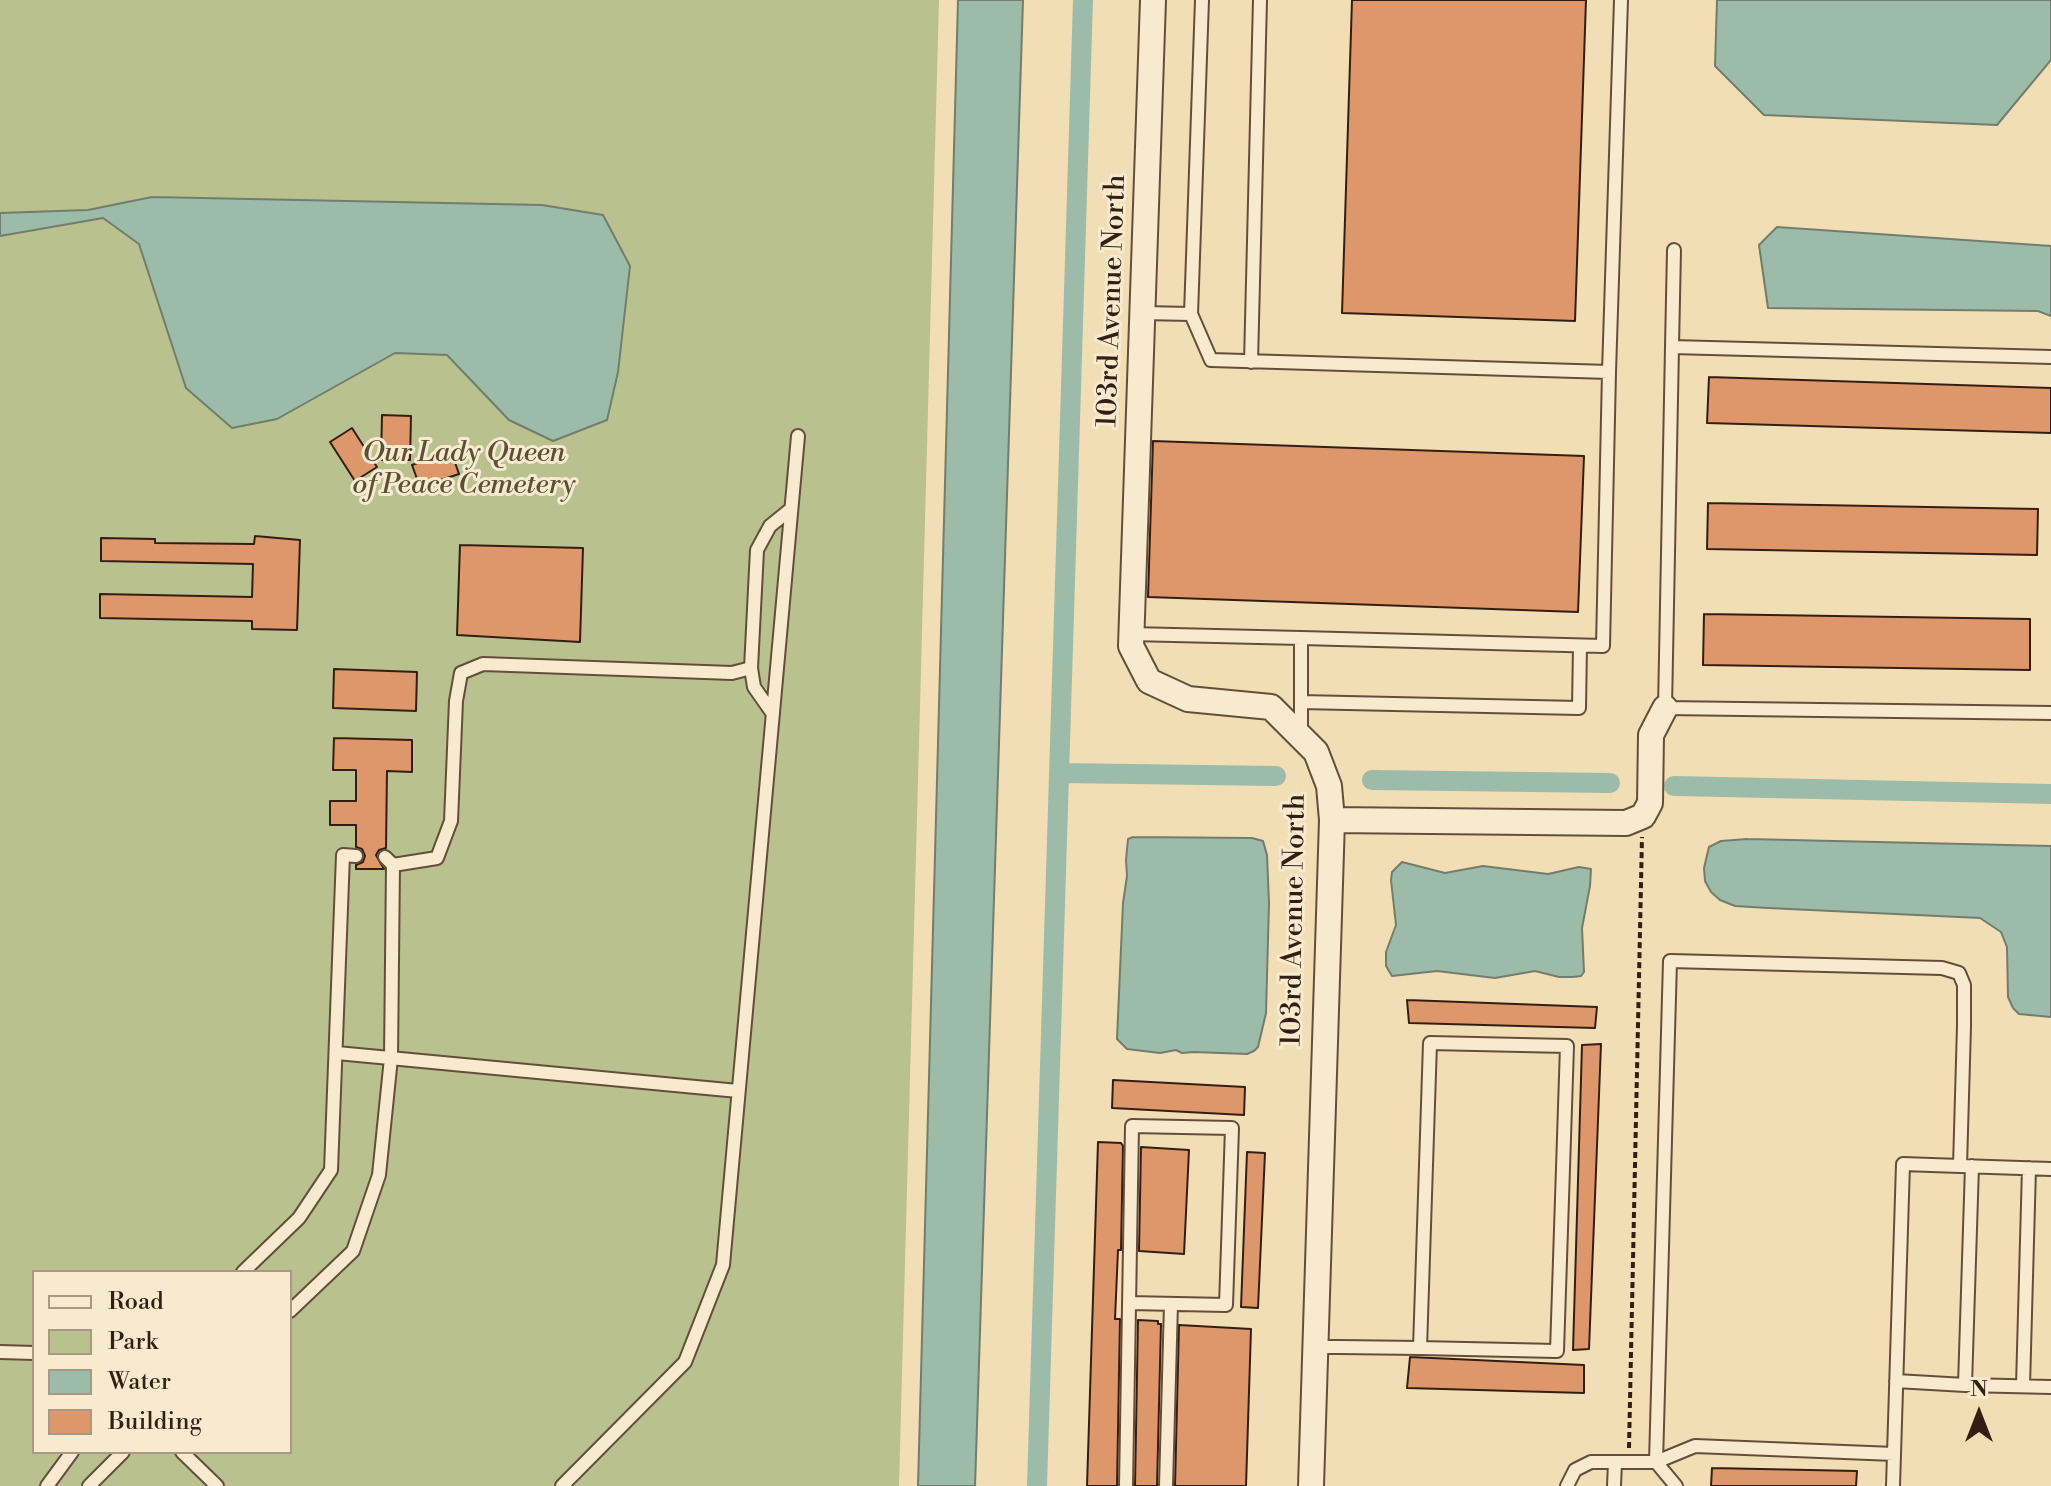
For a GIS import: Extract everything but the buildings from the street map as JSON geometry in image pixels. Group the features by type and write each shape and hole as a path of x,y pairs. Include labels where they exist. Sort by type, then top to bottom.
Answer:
{"street":[{"name":"103rd Avenue North","path":"1153,0 1131,646 1149,681 1188,699 1271,707 1316,752 1329,786 1332,820 1311,1486"},
{"path":"1332,820 1626,823 1643,816 1650,803 1651,735 1665,708"}],"lane":[{"path":"1202,0 1191,314 1211,360 1609,372"},
{"path":"1251,362 1260,0"},
{"path":"1131,634 1603,646 1621,0"},
{"path":"1674,250 1665,708 2051,713"},
{"path":"1142,313 1191,314"},
{"path":"1672,347 2051,357"},
{"path":"562,1486 685,1362 723,1265 798,436"},
{"path":"773,714 754,687 751,668 757,550 770,526 791,509"},
{"path":"1301,638 1301,737"},
{"path":"1301,702 1579,708 1580,646"},
{"path":"292,1309 353,1251 379,1175 391,1058 389,861 437,858 451,821 456,701 461,673 483,664 732,673 751,668"},
{"path":"245,1270 299,1218 331,1170 343,855 356,856"},
{"path":"1676,1486 1656,1462 1670,961 1942,968 1959,973 1964,985 1965,1385"},
{"path":"1314,1347 1557,1351 1567,1046 1430,1043 1420,1348"},
{"path":"337,1053 738,1091"},
{"path":"1126,1486 1129,1303 1132,1126 1232,1128 1226,1305 1129,1303"},
{"path":"1893,1486 1903,1164 2051,1169"},
{"path":"2023,1386 2029,1168"},
{"path":"1166,1486 1171,1304"},
{"path":"0,1352 32,1353"},
{"path":"1896,1381 2051,1387"},
{"path":"1567,1486 1575,1470 1591,1462 1656,1462 1695,1446 1894,1454"},
{"path":"47,1486 71,1454"},
{"path":"89,1486 121,1454"},
{"path":"184,1454 217,1486"},
{"path":"1614,1486 1615,1462"}],"path":[{"path":"1629,1462 1643,816"}],"green space":[{"name":"Our Lady Queen of Peace Cemetery","path":"0,0 939,0 899,1486 0,1486"}],"water":[{"path":"958,0 1023,0 975,1486 918,1486"},
{"path":"1717,0 2051,0 2051,60 1997,125 1764,115 1715,66"},
{"path":"152,197 542,205 603,215 630,266 618,372 607,420 553,441 509,420 447,355 395,353 277,419 232,428 186,388 139,244 103,218 0,236 0,213 88,210"},
{"path":"1777,227 2051,246 2051,316 2038,311 1768,308 1759,245"},
{"path":"1252,838 1263,841 1267,855 1269,903 1266,1013 1258,1047 1254,1051 1247,1054 1182,1053 1176,1050 1160,1053 1127,1049 1117,1039 1126,860 1128,839"},
{"path":"1721,841 2051,846 2051,1017 2019,1014 2013,1008 2008,997 2007,947 2001,932 1980,918 1735,906 1720,900 1705,881 1704,868 1709,847"},
{"path":"1402,862 1445,873 1483,866 1548,874 1579,867 1591,869 1582,928 1584,972 1581,976 1573,977 1535,971 1495,978 1437,971 1392,976 1386,966 1386,952 1396,925 1391,880 1392,872"}],"waterway":[{"path":"1037,1486 1083,0"},
{"path":"1059,773 1276,776"},
{"path":"1372,780 1610,783"},
{"path":"1674,786 2051,794"}]}
